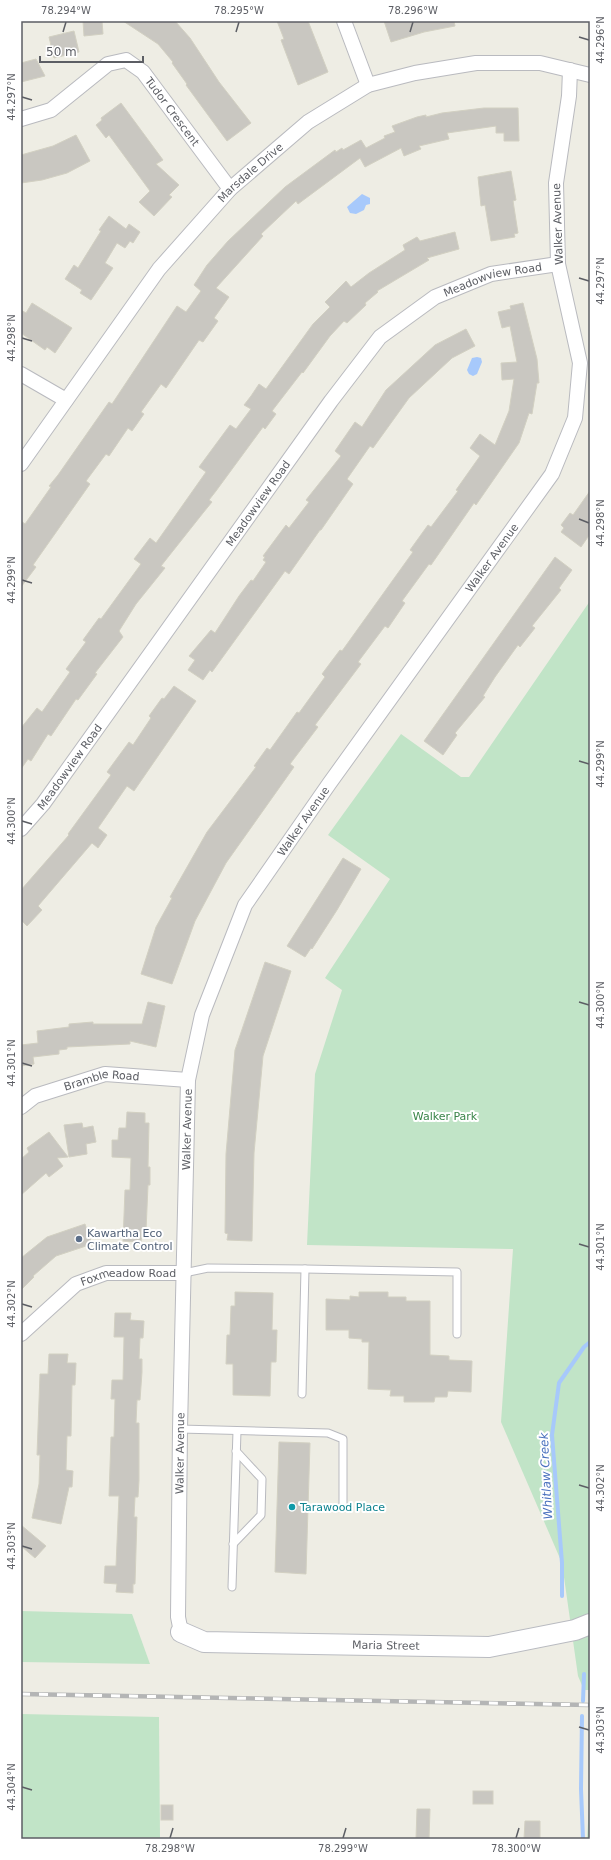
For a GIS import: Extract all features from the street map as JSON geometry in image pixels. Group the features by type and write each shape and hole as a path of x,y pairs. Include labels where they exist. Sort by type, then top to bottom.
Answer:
{"street":[{"path":"344,21 368,86"},
{"name":"Tudor Crescent","path":"21,119 51,110 108,64 126,60 143,72 230,189"},
{"name":"Marsdale Drive","path":"21,464 159,269 230,189 308,122 368,86 415,73 476,63 540,63 590,75"},
{"name":"Walker Avenue","path":"181,1632 178,1617 180,1429 188,1080 202,1015 245,904 329,784 552,474 576,418 580,363 558,264 556,183 569,96 570,70"},
{"name":"Meadowview Road","path":"21,829 43,804 327,407 380,337 435,297 491,274 558,264"},
{"path":"21,374 66,400"},
{"name":"Bramble Road","path":"21,1107 34,1096 105,1074 188,1080"},
{"name":"Foxmeadow Road","path":"21,1334 76,1284 106,1272 184,1273"},
{"name":"Maria Street","path":"181,1632 204,1642 489,1647 575,1630 590,1624"}],"lane":[{"path":"184,1273 208,1268 457,1272 457,1334"},
{"path":"302,1394 304,1269"},
{"path":"180,1429 328,1433 343,1439 343,1506"},
{"path":"232,1587 237,1431"},
{"path":"233,1544 261,1515 262,1479 236,1451"}],"green space":[{"name":"Walker Park","path":"590,601 590,1690 584,1690 578,1676 562,1563 501,1422 513,1249 307,1245 315,1074 342,990 325,978 390,879 328,835 401,734 461,777 469,777"},
{"path":"21,1611 132,1614 150,1664 21,1662"},
{"path":"21,1714 159,1717 160,1839 21,1839"},
{"path":"590,1792 590,1839 587,1839"}],"water":[{"path":"362,194 370,198 370,204 366,205 364,210 356,214 350,213 347,207"},
{"path":"472,358 481,358 482,362 477,374 473,376 469,374 467,370"}],"building":[{"path":"83,21 102,21 103,34 84,36"},
{"path":"123,21 175,21 190,38 219,82 251,123 227,141 186,85 187,84 172,63 173,62 158,44"},
{"path":"277,21 308,21 328,72 298,85 281,40 284,39"},
{"path":"384,21 454,21 455,26 424,32 391,42"},
{"path":"74,31 79,52 54,58 49,37"},
{"path":"36,59 45,76 21,82 21,63"},
{"path":"121,103 163,160 156,164 179,185 169,195 172,197 154,216 139,202 150,191 109,135 106,138 96,125 102,120 101,118"},
{"path":"484,108 518,108 519,141 504,141 504,133 496,133 496,126 447,133 449,139 419,146 421,149 404,156 401,148 365,167 360,158 298,204 296,201 261,234 263,236 216,288 229,297 214,318 218,321 203,342 199,340 166,388 161,384 141,412 144,414 132,431 128,428 109,456 106,454 86,481 90,484 33,565 36,567 21,587 21,521 25,524 51,487 49,486 109,402 112,404 177,306 186,312 201,291 194,285 207,265 228,241 285,187 335,150 336,152 342,148 343,150 361,140 366,148 385,138 384,136 395,132 392,126 417,117"},
{"path":"76,135 90,161 67,173 42,180 21,183 21,155 53,146"},
{"path":"511,171 516,200 513,201 518,233 514,234 515,237 491,241 485,205 481,206 478,177"},
{"path":"109,216 126,229 129,224 140,232 133,243 130,241 125,248 117,243 105,263 113,268 91,300 80,293 82,290 65,279 74,265 78,268 101,231 99,230"},
{"path":"455,232 459,249 427,258 429,260 377,291 378,292 365,303 366,305 347,323 344,321 330,336 303,373 302,372 272,411 276,414 265,429 263,427 209,500 212,502 161,566 165,568 136,604 119,631 123,637 95,673 97,674 78,700 76,699 51,736 48,734 31,761 28,759 21,769 21,728 37,708 42,712 70,672 66,669 86,642 83,640 99,618 101,619 141,564 134,559 150,538 156,543 206,472 199,467 230,425 236,429 251,409 244,405 259,384 266,389 313,324 330,307 325,302 346,281 351,287 369,273 405,250 403,245 417,237 420,241"},
{"path":"32,303 72,328 55,353 47,347 45,350 21,333 21,310 26,313"},
{"path":"523,303 537,359 539,383 537,383 532,414 529,413 519,443 476,505 474,503 431,565 429,564 402,601 405,603 388,628 385,626 358,662 361,664 315,725 318,727 290,764 294,767 226,863 195,921 172,984 141,974 156,927 172,898 170,897 207,832 256,767 254,766 267,748 270,750 297,712 299,713 325,677 322,674 340,650 342,651 413,552 410,550 428,525 431,527 458,491 456,490 480,456 470,448 480,434 495,445 509,411 514,379 502,380 501,363 517,362 510,326 502,328 498,312 511,309 510,306"},
{"path":"466,329 475,346 452,358 409,398 373,448 370,446 347,479 353,484 321,530 289,574 285,571 212,672 210,670 203,680 188,670 195,660 189,656 211,630 215,633 239,596 251,580 253,581 266,562 263,560 265,557 263,556 286,525 289,528 309,502 306,500 341,456 335,451 355,422 362,427 386,390 435,345"},
{"path":"590,491 590,534 581,547 561,532 564,528 561,525 570,513 573,515"},
{"path":"555,557 572,570 559,588 561,590 532,626 535,628 520,647 518,645 495,677 483,696 485,697 455,733 457,735 443,755 424,741"},
{"path":"174,686 196,701 134,791 127,786 98,828 107,835 98,848 92,843 38,906 42,910 27,926 21,920 21,890 69,835 68,834 111,775 107,772 129,742 133,745 151,718 149,716 162,698 164,699"},
{"path":"343,858 361,869 337,910 312,949 311,948 305,957 287,946"},
{"path":"265,962 291,971 263,1056 254,1153 252,1241 227,1240 228,1234 225,1233 226,1154 235,1050"},
{"path":"148,1002 165,1006 156,1047 130,1041 130,1044 67,1047 67,1049 59,1050 59,1054 33,1057 34,1064 21,1066 21,1045 38,1043 37,1031 69,1027 69,1024 93,1022 93,1024 142,1024"},
{"path":"127,1112 145,1113 145,1123 149,1123 148,1167 150,1167 150,1185 148,1185 146,1231 142,1230 141,1242 123,1241 125,1190 130,1190 131,1158 112,1157 112,1140 118,1140 119,1128 126,1128"},
{"path":"82,1123 83,1128 93,1126 96,1142 86,1144 87,1154 69,1157 64,1125"},
{"path":"49,1132 68,1157 57,1158 63,1166 49,1177 46,1173 21,1195 21,1159 29,1152 27,1148"},
{"path":"85,1224 92,1244 56,1256 33,1276 34,1277 21,1290 21,1258 47,1237"},
{"path":"235,1292 273,1293 272,1330 277,1330 276,1362 271,1362 270,1396 233,1395 233,1364 226,1364 227,1335 230,1335 231,1306 235,1306"},
{"path":"359,1292 388,1292 388,1297 406,1297 406,1301 430,1301 430,1355 449,1356 449,1360 472,1361 471,1392 448,1391 447,1397 435,1397 434,1402 404,1402 404,1396 390,1396 391,1390 368,1389 369,1342 362,1342 362,1339 349,1338 349,1330 326,1330 326,1299 350,1300 350,1296 359,1297"},
{"path":"115,1313 131,1313 130,1320 144,1321 143,1338 140,1338 139,1359 142,1359 142,1372 140,1400 137,1400 136,1423 139,1423 139,1480 138,1497 135,1497 134,1517 137,1517 135,1584 133,1584 133,1593 116,1592 117,1584 104,1583 105,1566 116,1566 119,1496 109,1496 111,1437 114,1437 115,1399 111,1399 112,1380 123,1380 124,1337 114,1337"},
{"path":"49,1354 68,1354 67,1363 76,1363 75,1385 72,1385 71,1436 67,1436 66,1470 73,1471 72,1487 69,1487 61,1524 32,1518 39,1484 40,1455 37,1455 40,1374 48,1374"},
{"name":"Tarawood Place","path":"279,1442 310,1443 306,1574 275,1572"},
{"path":"21,1525 46,1546 35,1558 21,1546"},
{"path":"473,1791 493,1791 493,1804 473,1804"},
{"path":"161,1805 173,1805 173,1820 161,1820"},
{"path":"417,1809 430,1809 429,1839 416,1839"},
{"path":"525,1821 540,1821 540,1839 524,1839"}],"waterway":[{"name":"Whitlaw Creek","path":"562,1596 562,1563 552,1435 559,1383 584,1347 590,1342"},
{"name":"Whitlaw Creek","path":"583,1701 584,1674"},
{"name":"Whitlaw Creek","path":"582,1716 581,1789 583,1839"}],"railway":[{"path":"21,1694 590,1705"}],"place":[{"name":"Kawartha Eco Climate Control","path":"79,1239"},
{"name":"Tarawood Place","path":"292,1507"}]}
